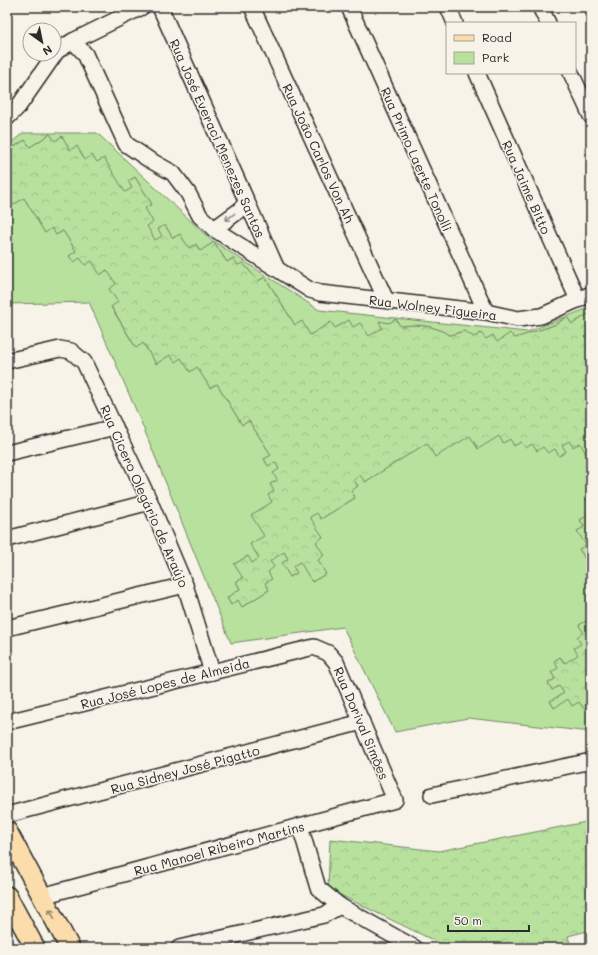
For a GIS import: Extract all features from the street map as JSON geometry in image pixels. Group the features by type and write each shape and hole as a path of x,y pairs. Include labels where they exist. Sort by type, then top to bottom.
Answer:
{"main road":[{"path":"7,831 70,948"},
{"path":"7,896 35,948"}],"street":[{"path":"7,118 18,107 57,51 72,41 142,7"},
{"name":"Rua José Everaci Menezes Santos","path":"160,7 276,268"},
{"name":"Rua João Carlos Von Ah","path":"252,7 386,300"},
{"name":"Rua Primo Laerte Tonolli","path":"349,7 486,312"},
{"path":"448,7 455,22"},
{"path":"540,7 548,22"},
{"name":"Rua Wolney Figueira","path":"72,41 85,54 126,144 173,174 188,193 200,216 214,229 310,290 320,293 486,312 518,319 541,316 584,297"},
{"name":"Rua Jaime Bitto","path":"477,74 584,297"},
{"path":"571,74 591,116"},
{"path":"214,229 240,210 246,203"},
{"name":"Rua Cicero Olegário de Araújo","path":"7,361 60,349 72,351 84,362 150,502 185,585 212,672"},
{"path":"7,453 115,427"},
{"path":"7,539 150,502"},
{"path":"7,628 185,585"},
{"name":"Rua José Lopes de Almeida","path":"7,722 314,648 324,650"},
{"name":"Rua Dorival Simões","path":"324,650 336,662 395,800"},
{"name":"Rua Sidney José Pigatto","path":"7,815 362,722"},
{"path":"432,794 591,761"},
{"name":"Rua Manoel Ribeiro Martins","path":"42,896 395,800"},
{"path":"300,826 318,888 340,906 415,948"},
{"path":"179,948 324,915 340,906"}],"green space":[{"path":"23,133 97,133 210,239 319,310 527,332 591,307 591,312 572,324 567,317 554,325 515,338 510,333 497,342 493,335 486,339 481,333 474,337 464,331 450,335 438,329 426,326 400,326 396,319 389,323 379,321 382,328 369,336 360,323 353,327 349,320 335,328 331,322 310,335 302,321 295,325 265,277 258,281 243,263 238,265 233,258 227,262 214,242 200,251 196,244 189,248 180,234 173,238 165,225 158,229 162,236 155,240 147,226 153,222 145,208 152,204 135,177 128,181 132,188 125,192 104,158 97,162 92,155 85,160 77,146 70,150 62,136 55,141 50,134 30,147 25,140 7,151 7,146"},
{"path":"50,134 61,136 92,155 104,158 128,181 135,177 152,204 158,229 165,225 173,238 180,234 196,244 200,250 214,242 227,262 234,258 243,263 258,281 265,277 295,325 302,321 331,322 349,320 360,322 396,319 401,326 426,326 438,329 450,335 464,331 493,335 511,333 515,337 554,325 567,317 572,324 591,312 591,455 588,457 566,452 559,456 503,443 435,457 426,444 365,482 360,476 354,480 358,487 355,498 321,519 326,574 312,582 297,573 290,577 281,563 288,559 284,552 274,568 269,590 242,607 231,605 227,598 240,589 236,582 234,564 248,556 259,558 250,544 251,515 268,495 273,473 279,468 268,466 264,459 271,455 249,421 242,425 217,384 210,388 197,368 190,372 174,362 170,356 156,364 144,344 136,348 111,306 107,270 100,275 85,265 74,263 69,256 76,251 63,231 56,235 45,233 24,199 10,207 7,202 7,151 25,140 30,147"},
{"path":"24,198 45,233 52,228 56,235 63,231 76,251 69,256 74,262 80,258 85,265 92,261 100,275 107,270 116,284 109,289 118,302 111,307 136,348 143,343 156,364 170,355 175,362 181,358 190,372 197,367 210,388 217,384 242,425 249,421 271,455 264,459 268,466 275,462 279,469 273,473 277,480 270,484 274,491 268,495 272,502 251,515 264,536 250,544 259,558 252,563 248,556 234,564 243,578 236,582 240,589 227,598 231,605 238,600 242,607 269,590 265,583 272,579 268,572 274,567 270,561 284,552 288,559 282,563 290,577 297,573 293,566 300,562 312,582 326,574 318,560 324,555 316,542 323,537 310,517 317,513 321,519 355,498 351,491 358,486 354,480 360,475 365,482 427,443 435,457 470,436 478,449 499,436 503,443 510,439 514,446 521,442 526,448 532,444 537,451 543,447 548,453 555,449 559,456 566,452 562,445 569,441 573,447 580,443 588,457 591,455 591,484 588,486 591,494 585,497 591,507 591,513 580,520 584,527 577,531 586,545 579,549 591,568 591,570 585,574 591,583 591,589 587,592 591,599 591,608 589,610 591,618 579,625 583,632 577,637 581,644 574,648 578,655 565,663 560,657 554,661 558,668 551,672 555,679 548,683 552,690 559,686 564,693 550,701 554,708 568,699 572,706 579,702 584,709 590,705 591,732 468,718 395,732 343,627 231,643 139,417 89,302 7,304 7,202 10,207"},
{"path":"591,513 591,568 579,549 577,531 584,527 580,520"},
{"path":"591,618 591,705 584,709 572,706 554,708 550,701 564,693 552,690 548,683 555,679 551,672 553,661 560,657 564,663 574,648 579,625"},
{"path":"591,821 591,930 568,936 571,948 449,948 328,889 330,839 439,851"}]}
